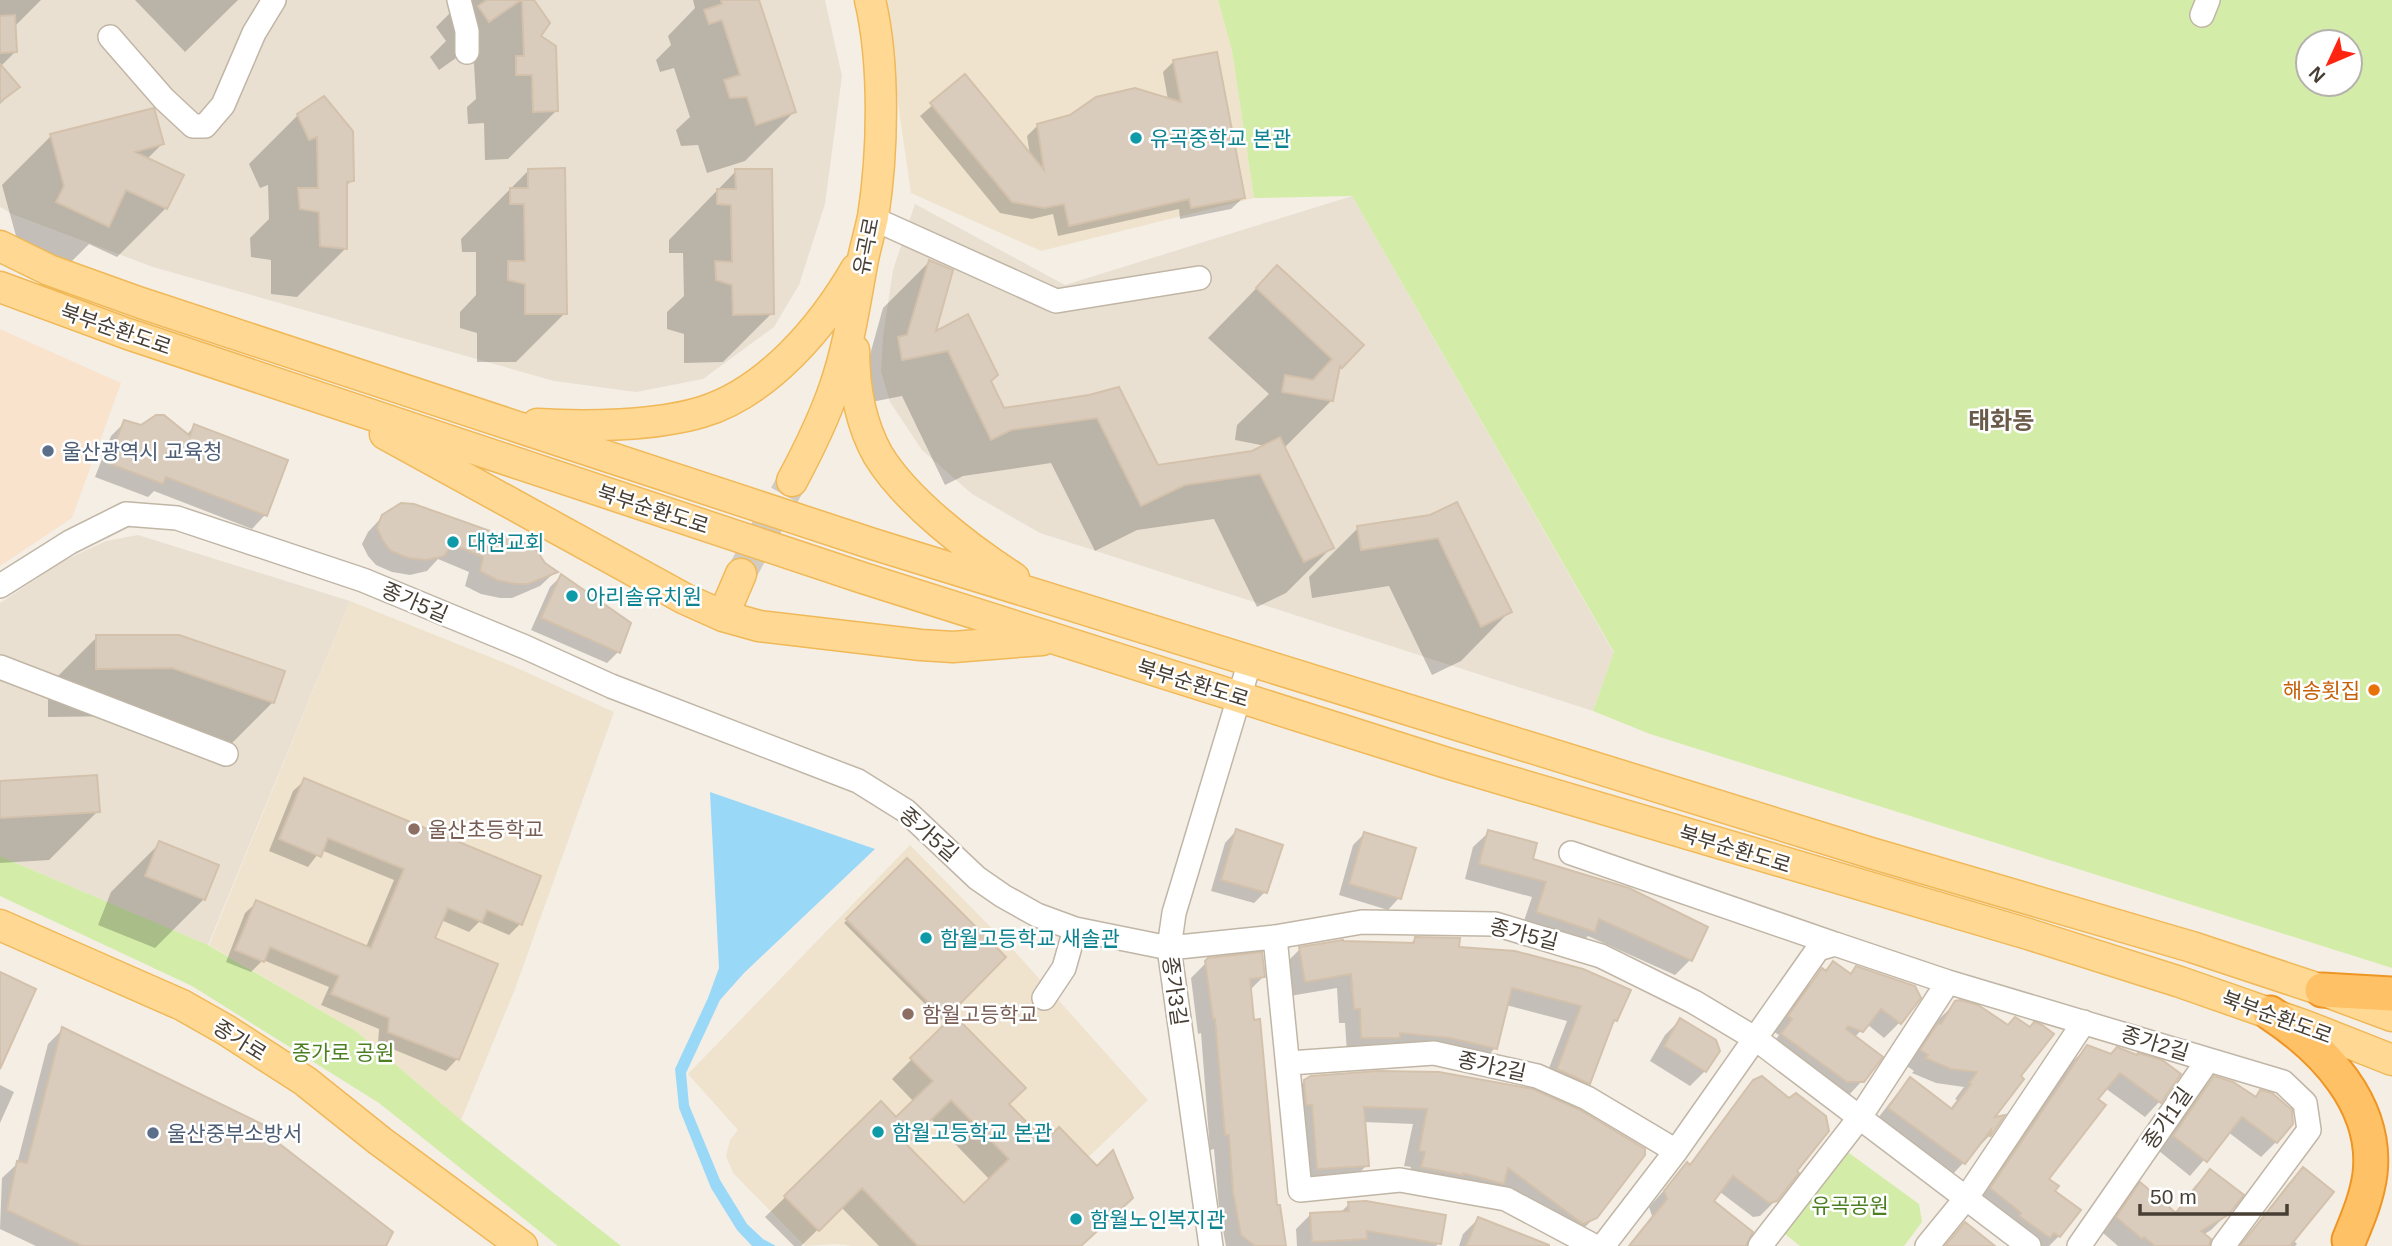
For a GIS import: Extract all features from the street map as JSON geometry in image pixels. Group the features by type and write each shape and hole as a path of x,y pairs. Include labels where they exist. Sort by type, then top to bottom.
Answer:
{"highway":[{"path":"2322,990 2392,994"},
{"path":"2270,1013 2292,1027 2333,1066 2350,1090 2361,1113 2369,1140 2370,1171 2364,1203 2346,1243"},
{"path":"2346,1243 2392,1183"}],"main road":[{"name":"유곡로","path":"792,481 815,438 835,386 855,310 872,218 879,162 880,114 879,69 870,0"},
{"name":"북부순환도로","path":"0,246 49,270 141,303 873,544 1871,853 2192,947 2392,1016"},
{"path":"499,422 601,424 658,420 703,412 740,394 774,370 799,346 834,304 863,257"},
{"name":"북부순환도로","path":"0,287 115,329 836,569 1474,771 2028,934 2270,1013 2392,1060"},
{"path":"855,310 855,380 860,408 878,455 914,498 948,529 992,564 1041,596"},
{"path":"308,394 685,599 723,616 759,626 921,645 953,647 1056,639"},
{"path":"723,616 741,573"},
{"name":"종가로","path":"0,925 182,1004 226,1030 305,1081 380,1141 522,1246"}],"street":[{"path":"110,37 164,99 193,126 205,125 223,105 254,33 274,0"},
{"path":"459,0 467,31 467,52"},
{"path":"872,218 1056,301 1199,278"},
{"name":"종가5길","path":"0,586 70,542 126,514 177,518 363,580 526,647 611,686 858,781 906,811 977,878 1003,896 1037,915 1075,929 1169,948 1275,937 1362,922 1494,924 1601,956 1694,1003 1756,1039 2029,1246"},
{"name":"종가3길","path":"1211,1246 1169,948 1174,914 1250,661"},
{"path":"0,667 226,754"},
{"name":"종가2길","path":"1571,853 1948,982 2283,1082 2305,1102 2309,1129 2223,1246"},
{"path":"1044,998 1064,968 1075,929"},
{"path":"1275,937 1300,1190 1400,1180 1506,1199 1594,1246"},
{"path":"1603,1246 1676,1151 1818,949 1835,944"},
{"path":"1760,1246 1860,1116 1948,982"},
{"path":"1927,1246 1967,1197 2084,1022"},
{"name":"종가2길","path":"1289,1063 1434,1054 1538,1076 1587,1098 1676,1151"},
{"name":"종가1길","path":"2079,1246 2208,1060"}],"shaded area":[{"path":"0,0 825,0 842,76 825,204 799,285 774,327 703,379 636,392 554,381 153,267 12,214 0,207"},
{"path":"883,0 1218,0 1232,51 1254,198 1041,251 911,193"},
{"path":"1352,196 1614,653 1593,711 1040,533 972,494 922,450 890,402 881,371 883,337 893,270 915,204 1065,285"},
{"name":"울산광역시 교육청","path":"0,329 121,383 72,518 0,566"},
{"path":"138,535 350,601 208,945 0,856 0,603 65,560 106,541"},
{"name":"울산초등학교","path":"350,601 515,667 614,712 515,989 461,1120 356,1031 209,945"},
{"name":"함월고등학교","path":"910,845 1017,954 1148,1100 996,1246 805,1246 733,1173 726,1156 730,1140 738,1130 688,1074"}],"green space":[{"path":"1218,0 2392,0 2392,968 1650,734 1593,711 1614,652 1352,196 1254,198 1232,51"},
{"name":"종가로 공원","path":"0,856 208,945 356,1031 461,1120 621,1246 558,1246 379,1103 192,986 0,896"},
{"name":"유곡공원","path":"1849,1153 1919,1204 1922,1222 1904,1246 1800,1246 1780,1230 1833,1159"}],"water":[{"path":"710,792 875,849 744,973 720,1000 686,1073 689,1105 720,1180 747,1224 763,1239 776,1246 752,1246 737,1230 711,1188 679,1108 675,1069 719,968"}],"building":[{"path":"487,0 521,0 489,22 478,6"},
{"path":"522,0 534,0 550,23 541,36 556,46 558,111 533,112 532,75 516,75 516,56 524,56"},
{"path":"721,0 759,0 796,112 756,125 747,97 730,98 724,80 740,75 722,20 709,24 704,10 722,4"},
{"path":"15,15 17,52 0,53 0,16"},
{"name":"유곡중학교 본관","path":"1217,52 1245,198 1191,208 1189,199 1069,226 1064,204 1044,208 1012,202 930,103 965,74 1044,170 1037,124 1070,115 1096,97 1135,88 1181,102 1173,60"},
{"path":"0,64 20,87 0,102"},
{"path":"324,96 353,131 354,181 347,182 347,249 320,246 319,212 300,209 298,188 318,188 317,137 309,140 297,114"},
{"path":"154,108 164,144 135,152 184,175 167,209 126,190 109,227 56,202 64,186 50,134"},
{"path":"565,168 567,314 525,314 525,284 508,280 508,261 525,261 524,204 510,204 510,188 528,188 528,169"},
{"path":"735,169 772,169 774,314 733,315 732,285 716,280 715,261 732,262 731,205 717,204 717,189 736,189"},
{"path":"929,260 953,270 936,331 968,314 998,375 991,381 1004,408 1089,395 1119,387 1158,465 1252,451 1280,437 1334,548 1304,562 1260,474 1185,485 1141,506 1097,418 1011,430 991,440 948,351 902,360 898,337 907,335"},
{"path":"1277,265 1364,345 1342,368 1340,366 1333,401 1282,392 1285,375 1313,380 1332,359 1256,288"},
{"path":"156,415 164,415 190,436 194,424 288,460 267,516 166,477 163,484 108,463 124,420 141,425"},
{"path":"1457,502 1512,612 1481,627 1438,538 1361,550 1357,526 1430,515"},
{"name":"대현교회","path":"401,503 414,504 527,544 558,572 528,584 516,584 497,580 480,571 483,557 452,544 444,556 426,560 408,558 391,551 377,528 382,515"},
{"name":"아리솔유치원","path":"561,574 631,623 620,653 541,618"},
{"path":"96,635 179,635 285,671 274,703 172,668 96,669"},
{"path":"97,775 100,812 0,818 0,781"},
{"name":"울산초등학교","path":"304,778 541,876 522,925 487,910 482,922 448,908 435,938 498,964 459,1060 388,1032 389,1018 331,994 339,976 270,947 264,962 235,950 256,900 371,948 404,869 328,838 321,857 279,839"},
{"path":"1236,829 1283,845 1267,893 1221,880"},
{"path":"1488,830 1537,843 1533,859 1629,888 1708,927 1692,961 1599,919 1595,932 1536,912 1546,882 1479,864"},
{"path":"1364,832 1416,848 1401,899 1349,884"},
{"path":"159,841 219,865 205,900 145,876"},
{"name":"함월고등학교 새솔관","path":"907,858 1006,957 945,1019 846,919"},
{"path":"1415,937 1460,938 1459,947 1515,951 1583,969 1631,990 1617,1021 1614,1020 1590,1084 1557,1069 1581,1006 1512,988 1497,1049 1450,1038 1400,1033 1400,1038 1361,1038 1360,1009 1354,1009 1351,974 1305,982 1299,947 1343,940 1414,943"},
{"path":"1262,952 1265,977 1250,979 1254,1020 1260,1019 1277,1205 1280,1205 1286,1246 1255,1246 1241,1235 1233,1193 1229,1135 1225,1135 1215,1019 1205,961 1208,958"},
{"path":"1833,961 1851,974 1856,966 1915,986 1921,998 1901,1024 1881,1009 1863,1032 1848,1026 1846,1029 1883,1057 1864,1082 1847,1082 1781,1034 1792,1019 1788,1016 1822,968 1826,971"},
{"path":"0,972 36,989 0,1069"},
{"path":"1955,1001 1978,1005 2008,1025 2015,1017 2030,1027 2034,1022 2042,1025 2054,1034 2021,1076 2024,1079 1995,1117 2005,1115 1990,1137 1991,1130 1965,1164 1888,1108 1910,1077 1952,1109 1971,1084 1969,1083 1977,1072 1951,1069 1925,1058 1928,1055 1920,1050"},
{"name":"함월고등학교 본관","path":"954,1015 1026,1088 1009,1104 1045,1141 1059,1127 1097,1166 1113,1150 1133,1198 1081,1246 918,1246 862,1188 819,1231 784,1196 881,1101 896,1117 933,1081 910,1058","holes":["951,1100 1009,1159 964,1203 906,1144"]},
{"path":"1680,1018 1716,1040 1720,1051 1706,1072 1664,1046"},
{"name":"울산중부소방서","path":"62,1027 272,1129 272,1138 393,1232 386,1246 82,1246 7,1210 17,1161 27,1163"},
{"path":"2087,1045 2111,1054 2117,1047 2137,1055 2138,1053 2162,1060 2181,1074 2161,1103 2120,1073 2098,1099 2106,1105 2049,1179 2059,1186 2055,1191 2081,1210 2060,1237 2054,1233 2050,1238 2019,1216 2021,1213 1990,1188"},
{"path":"1378,1071 1439,1072 1533,1089 1580,1110 1645,1149 1645,1155 1597,1218 1583,1224 1508,1168 1504,1184 1463,1173 1421,1167 1425,1152 1419,1151 1427,1109 1364,1107 1369,1166 1317,1169 1312,1105 1306,1105 1304,1080 1311,1076"},
{"path":"1762,1076 1789,1098 1796,1093 1826,1116 1829,1131 1777,1201 1769,1203 1733,1176 1714,1201 1753,1232 1746,1246 1629,1246 1667,1199 1664,1191 1687,1162 1690,1165 1753,1080"},
{"path":"2214,1076 2233,1082 2256,1097 2260,1090 2272,1093 2292,1110 2293,1124 2277,1143 2242,1117 2207,1162 2173,1136"},
{"path":"2303,1167 2334,1192 2290,1246 2240,1246"},
{"path":"2210,1169 2244,1195 2228,1215 2201,1231 2211,1239 2209,1246 2155,1246 2144,1237 2142,1239 2116,1217 2140,1182 2176,1213"},
{"path":"1366,1201 1446,1215 1441,1244 1367,1231 1367,1239 1312,1242 1310,1213 1349,1211 1348,1202"},
{"path":"1478,1217 1549,1245 1549,1246 1466,1246"},
{"path":"1965,1222 1995,1246 1945,1246"}],"tunnel":[{"path":"741,574 792,481"}],"place":[{"name":"유곡중학교 본관","path":"1136,138"},
{"name":"울산광역시 교육청","path":"48,451"},
{"name":"대현교회","path":"453,542"},
{"name":"아리솔유치원","path":"572,596"},
{"name":"해송횟집","path":"2374,690"},
{"name":"울산초등학교","path":"414,829"},
{"name":"함월고등학교 새솔관","path":"926,938"},
{"name":"함월고등학교","path":"908,1014"},
{"name":"함월고등학교 본관","path":"878,1132"},
{"name":"울산중부소방서","path":"153,1133"},
{"name":"함월노인복지관","path":"1076,1219"}],"district":[{"name":"태화동","path":"2001,420"}]}
